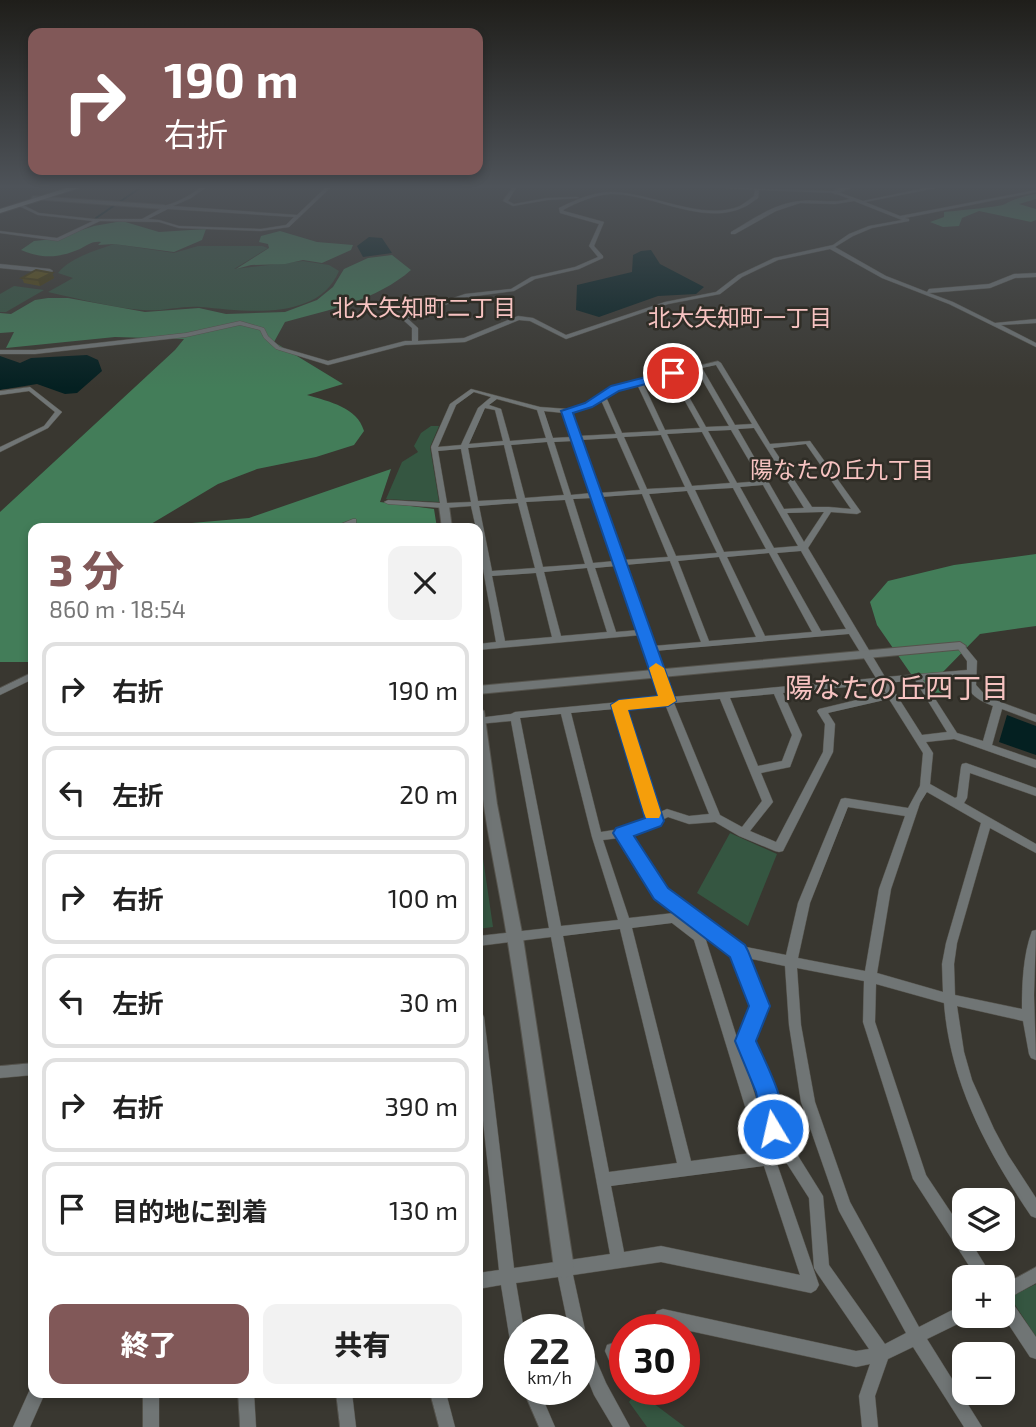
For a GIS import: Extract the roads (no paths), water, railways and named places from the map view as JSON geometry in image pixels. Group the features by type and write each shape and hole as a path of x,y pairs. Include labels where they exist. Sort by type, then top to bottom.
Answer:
{"street":[{"path":"415,342 415,328 403,317 467,295 512,290 533,278 577,268 601,257 599,255"},
{"path":"0,352 35,352 186,335 240,323 262,328 266,337 278,348 325,362 415,342 465,340 513,320 525,318 566,337 667,303 718,293 740,276 776,259 796,255"},
{"path":"844,255 884,277 922,291 1036,345"},
{"path":"0,266 50,271"},
{"path":"922,291 990,286 1014,276 1036,275"},
{"path":"995,324 1036,321"},
{"path":"446,523 435,449 453,404 473,390 540,410 567,411 588,405 615,388 718,363 808,509"},
{"path":"698,367 852,631 928,753 925,786 918,796 885,889 870,977 869,1022 920,1179 977,1265"},
{"path":"673,373 818,634"},
{"path":"639,382 762,639"},
{"path":"0,393 30,389 59,412 46,427 0,450"},
{"path":"479,523 464,447 484,406 496,397"},
{"path":"603,397 673,558 706,644"},
{"path":"484,406 498,409 557,638"},
{"path":"540,410 612,634"},
{"path":"567,411 668,701 716,818"},
{"path":"435,449 757,426"},
{"path":"768,446 808,442 858,512 829,509 783,511"},
{"path":"388,502 475,505 766,483"},
{"path":"804,548 829,509"},
{"path":"348,523 353,521"},
{"path":"483,544 501,644"},
{"path":"489,574 804,548"},
{"path":"649,649 852,631"},
{"path":"483,646 644,632"},
{"path":"483,690 960,646 972,661 971,686 975,693 998,706 1036,719"},
{"path":"618,1259 515,715 971,673"},
{"path":"917,677 954,735"},
{"path":"0,692 28,678"},
{"path":"755,770 786,764 797,735 777,691"},
{"path":"597,837 622,833 667,814 689,820 716,818 743,834 779,848 828,752 830,724 822,711 892,695"},
{"path":"724,696 768,802 743,834"},
{"path":"619,705 655,821"},
{"path":"986,747 998,706"},
{"path":"565,710 597,837 625,924 686,1169"},
{"path":"483,716 516,718"},
{"path":"920,739 954,735 1036,764"},
{"path":"483,753 564,1268 574,1314"},
{"path":"958,802 962,798 966,767 1036,792"},
{"path":"925,786 958,802 1036,849"},
{"path":"912,813 845,802 804,904 792,962 796,1024 808,1102 844,1206 915,1335 974,1427"},
{"path":"987,821 948,961 950,1021 957,1054 974,1106 1004,1165 1036,1212"},
{"path":"622,833 661,894 738,951 870,977 949,999 1028,1016"},
{"path":"483,941 674,918 699,937 768,1158 811,1284 661,1254 483,1280"},
{"path":"1036,935 1027,990 1028,1016 1036,1054"},
{"path":"738,951 760,1006 746,1041 767,1092 773,1129 816,1196 822,1268 881,1354"},
{"path":"483,1062 513,1314"},
{"path":"0,1072 28,1069"},
{"path":"604,1180 768,1158"},
{"path":"1015,1286 1036,1275"},
{"path":"700,1325 856,1359 881,1354 952,1318"},
{"path":"1015,1320 1036,1351"},
{"path":"870,1427 867,1396 881,1354"},
{"path":"595,1377 622,1427"},
{"path":"21,1427 35,1398"},
{"path":"151,1398 151,1427"},
{"path":"246,1398 248,1427"},
{"path":"345,1398 348,1427"},
{"path":"439,1398 447,1427"},
{"path":"537,1405 547,1427"}],"water":[{"path":"633,255 654,255 660,264 704,287 696,294 658,296 599,317 576,310 577,285 632,272"},
{"path":"87,355 98,360 102,371 77,393 65,394 37,384 0,390 0,356 20,363 31,358"},
{"path":"1007,715 1036,726 1036,755 999,742"}],"district":[{"name":"北大矢知町二丁目","path":"424,308"},
{"name":"北大矢知町一丁目","path":"740,318"},
{"name":"陽なたの丘九丁目","path":"842,470"},
{"name":"陽なたの丘四丁目","path":"897,688"}]}
